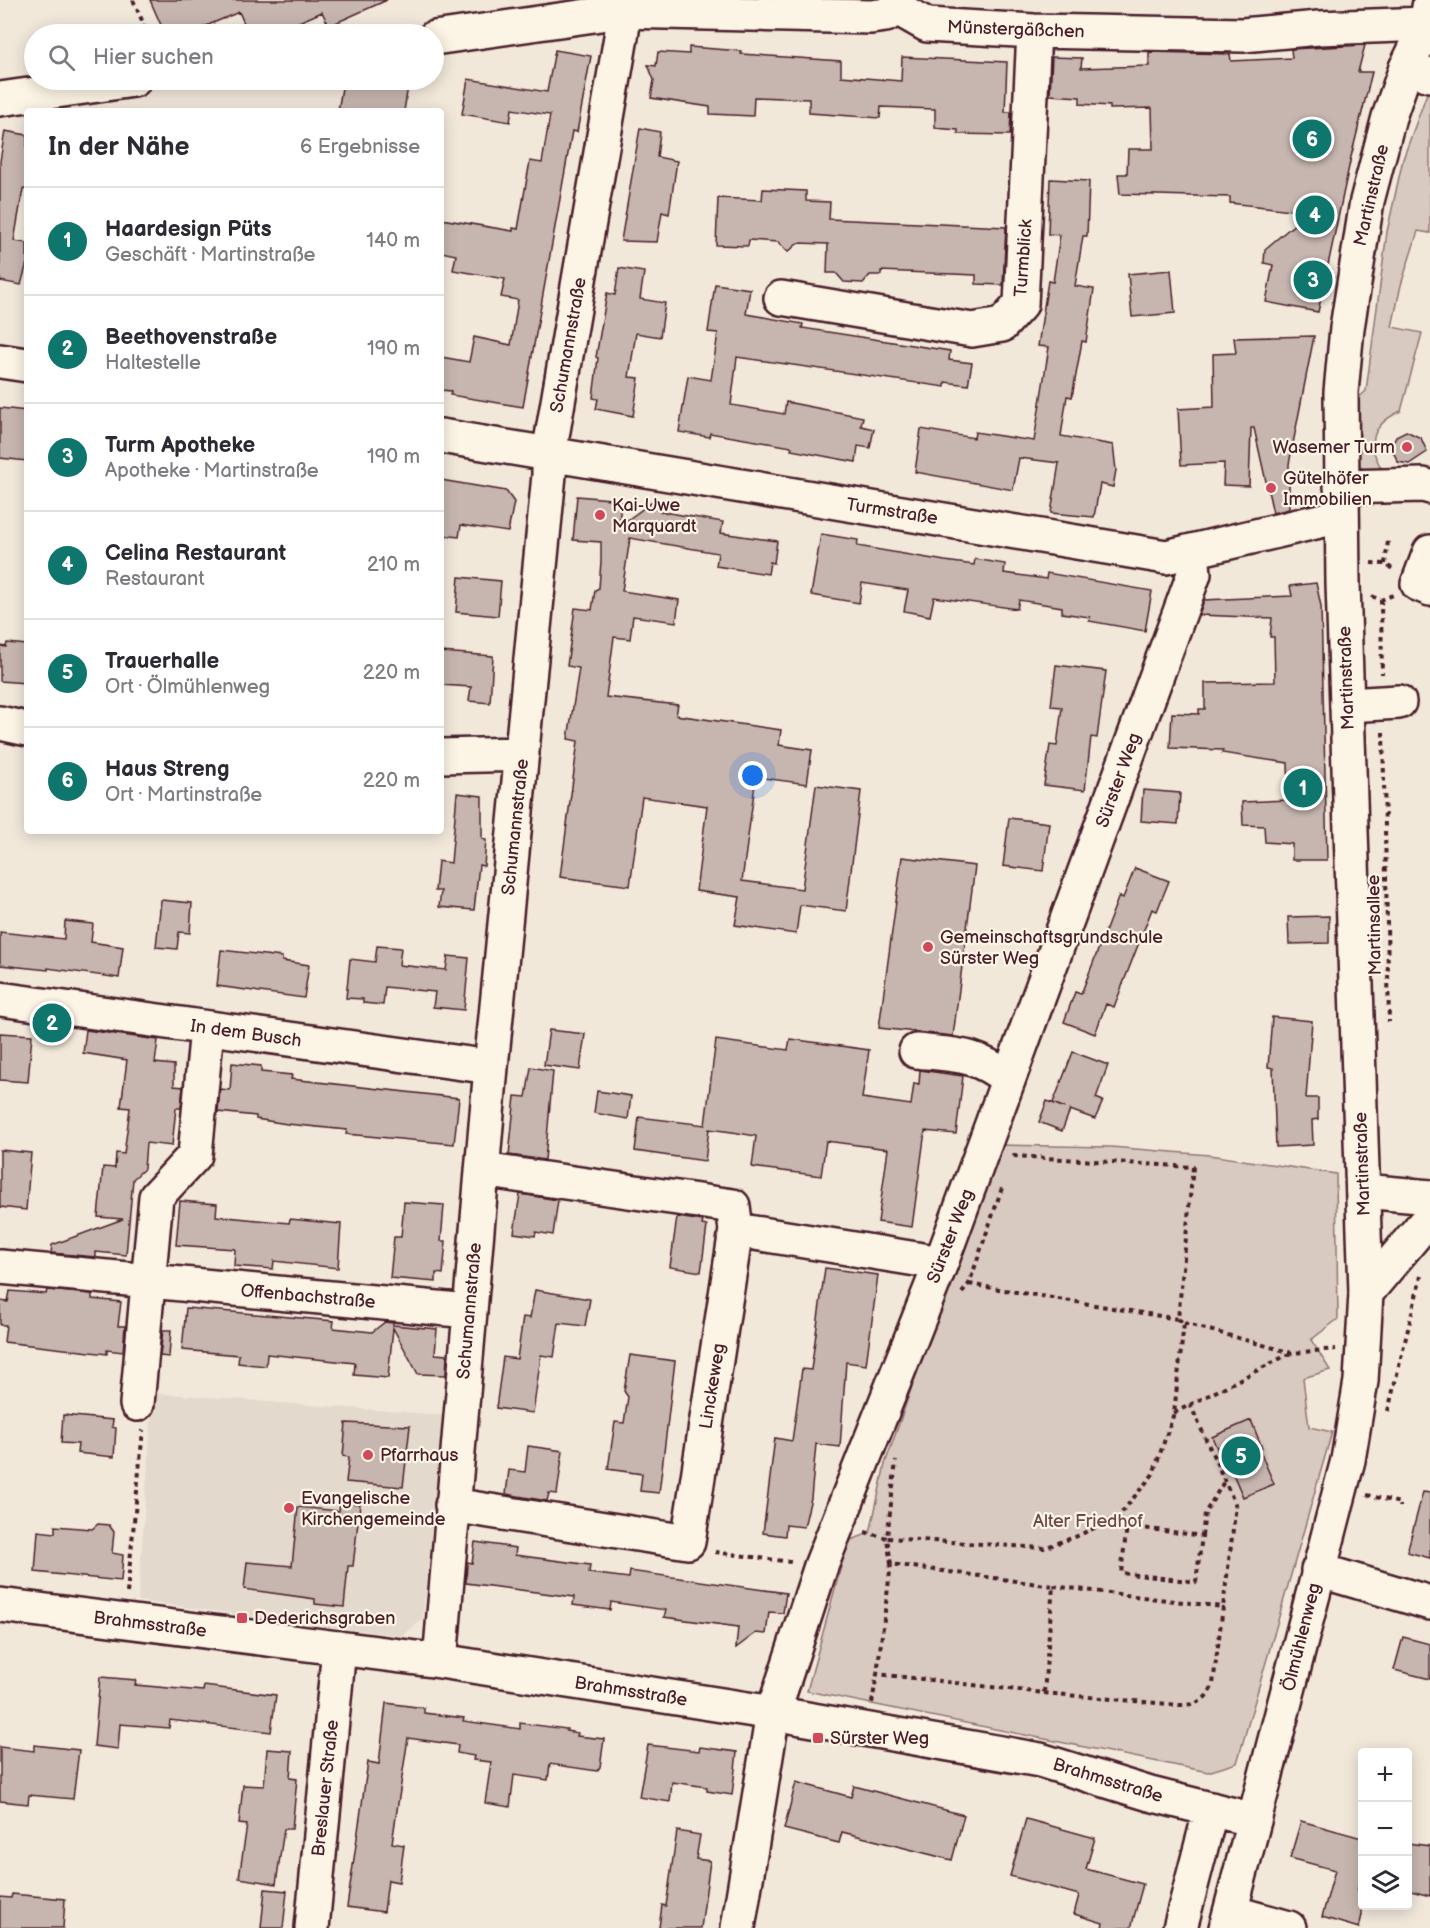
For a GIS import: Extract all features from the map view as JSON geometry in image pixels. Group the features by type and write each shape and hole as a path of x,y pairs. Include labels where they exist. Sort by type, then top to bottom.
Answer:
{"street":[{"name":"Münstergäßchen","path":"444,36 619,6 871,17 886,15 900,4 927,25 1034,31 1243,35 1429,15"},
{"name":"Schumannstraße","path":"440,1660 469,1311 549,475 549,454 622,31 619,6"},
{"name":"Martinstraße","path":"1363,1344 1366,1293 1341,502 1341,392 1356,264 1378,159 1418,71 1429,15"},
{"name":"Turmblick","path":"781,298 972,330 1002,325 1021,304 1034,31"},
{"path":"0,99 63,90"},
{"path":"0,361 24,365"},
{"name":"Turmstraße","path":"444,436 1166,557 1192,552 1341,502 1423,485 1430,487"},
{"name":"Sürster Weg","path":"738,1928 772,1713 820,1566 940,1263 1194,574 1192,552"},
{"path":"1410,577 1430,552"},
{"path":"1347,705 1391,702"},
{"path":"0,723 24,728"},
{"path":"444,756 522,754"},
{"name":"In dem Busch","path":"0,999 491,1068"},
{"path":"137,1404 156,1197 195,1155 207,1028"},
{"path":"916,1051 974,1057 1008,1079"},
{"name":"Linckeweg","path":"482,1170 733,1206 736,1230 688,1542"},
{"path":"1363,1191 1430,1197"},
{"path":"1366,1293 1430,1217"},
{"path":"736,1230 940,1263"},
{"name":"Offenbachstraße","path":"0,1267 469,1311"},
{"name":"Ölmühlenweg","path":"1229,1920 1348,1460 1361,1381 1363,1344"},
{"path":"452,1505 688,1542"},
{"path":"1318,1570 1430,1603"},
{"name":"Brahmsstraße","path":"0,1605 440,1660 772,1713 1040,1760 1254,1820"},
{"name":"Breslauer Straße","path":"312,1928 339,1648"},
{"path":"1179,1928 1211,1809"},
{"path":"1229,1920 1289,1928"}],"path":[{"path":"133,0 144,24"},
{"path":"1385,564 1388,541"},
{"name":"Martinsallee","path":"1381,600 1391,702 1389,1026"},
{"path":"1010,1166 1014,1156 1193,1167 1178,1319"},
{"path":"960,1295 969,1284 1006,1177"},
{"path":"969,1284 1178,1319 1184,1323 1292,1353 1317,1352 1363,1344"},
{"path":"887,1538 1044,1548 1075,1538 1118,1517 1153,1474 1174,1413 1184,1323"},
{"path":"1174,1413 1292,1353"},
{"path":"124,1620 144,1418 137,1404"},
{"path":"877,1674 1044,1693 1179,1705 1198,1703 1210,1693 1236,1506 1190,1404"},
{"path":"864,1730 877,1674 891,1564 887,1538 896,1455"},
{"path":"1127,1526 1121,1573 1196,1582 1205,1514 1224,1480"},
{"path":"1366,1495 1400,1503 1400,1507"},
{"path":"1118,1517 1127,1526 1202,1536"},
{"path":"688,1542 697,1550 820,1566"},
{"path":"891,1564 1223,1607"},
{"path":"1044,1693 1053,1586"}],"shaded area":[{"name":"Evangelische Kirchengemeinde","path":"153,1393 443,1415 423,1619 402,1636 138,1601"}],"green space":[{"path":"1430,85 1430,233 1418,231 1401,285 1392,327 1422,333 1401,411 1383,423 1374,438 1375,454 1385,473 1373,473 1362,468 1356,456 1355,401 1366,391 1387,232 1403,159"},
{"name":"Alter Friedhof","path":"996,1145 1111,1147 1209,1155 1336,1174 1338,1319 1311,1340 1330,1370 1303,1378 1309,1427 1332,1432 1237,1763 1208,1772 807,1691 848,1541 870,1533 885,1464"}],"building":[{"path":"150,0 387,0 333,24 328,24 322,12 294,24 244,24 239,12 211,24 161,24"},
{"path":"1365,45 1358,72 1372,72 1351,157 1318,312 1266,302 1273,265 1264,263 1265,249 1309,212 1230,203 1230,197 1120,194 1118,174 1127,174 1128,149 1153,149 1152,108 1110,109 1110,106 1080,104 1080,97 1050,95 1052,57 1082,58 1081,68 1149,66 1149,52 1230,54 1231,61 1292,58 1291,49"},
{"path":"689,47 741,51 741,54 841,61 841,76 901,81 902,57 1007,62 1005,112 1011,112 1010,135 958,134 958,130 935,128 935,109 881,107 880,118 809,113 809,99 754,97 753,116 710,114 710,107 651,98 654,80 648,65 656,66 658,52 689,54"},
{"path":"555,50 591,56 577,132 572,131 523,407 450,395 451,391 444,390 444,358 469,362 474,337 511,345 518,300 501,297 505,279 453,270 456,255 444,253 444,220 513,231 513,228 518,229 530,161 542,163 550,115 512,109 510,122 462,114 468,79 547,92"},
{"path":"342,90 407,90 404,108 339,108"},
{"path":"640,128 660,132 657,157 677,161 669,214 662,212 657,242 621,241"},
{"path":"5,131 24,134 24,189 14,241 24,243 24,274 21,285 0,281 0,161"},
{"path":"1050,179 1089,181 1087,236 1083,236 1075,286 1094,289 1086,342 1082,341 1072,397 1067,396 1061,436 1113,445 1116,470 1113,487 1100,484 1094,517 1051,513 1059,463 1019,458 1013,490 915,472 921,429 974,438 975,432 1034,441 1049,347 1038,346 1048,281 1053,282 1060,235 1048,234"},
{"path":"763,189 806,191 806,201 830,202 829,219 1006,227 1003,285 976,284 976,275 881,271 881,275 870,275 863,283 844,282 836,273 827,273 828,244 798,243 788,252 778,242 749,240 748,246 716,245 718,198 762,200"},
{"path":"619,268 644,272 640,299 665,303 660,337 636,333 629,377 639,378 633,416 596,409 598,399 593,398 598,358 596,357 607,293 615,295"},
{"path":"1171,270 1175,313 1132,317 1128,274"},
{"path":"715,284 750,289 746,314 803,324 802,328 950,351 949,360 972,363 968,385 945,382 945,387 737,357 731,405 784,414 786,402 863,417 861,426 874,429 870,448 858,446 856,462 791,450 792,447 710,433 709,437 679,432 688,376 711,380 718,333 708,332"},
{"path":"1314,336 1289,464 1289,509 1273,513 1254,428 1251,428 1249,486 1223,485 1224,463 1181,465 1178,409 1214,407 1213,354 1236,353 1234,338"},
{"path":"0,408 24,411 24,461 0,458"},
{"name":"Wasemer Turm","path":"1406,431 1421,438 1427,452 1409,464 1398,462 1391,447 1396,436"},
{"path":"444,481 506,491 514,502 508,532 461,525 459,537 444,535"},
{"path":"577,496 621,500 619,526 655,500 658,511 723,522 721,533 777,541 774,563 770,562 768,574 716,566 718,553 630,538 622,591 679,600 676,622 633,616 630,639 614,637 606,697 678,705 676,715 781,730 779,745 812,750 807,784 756,777 742,881 802,889 816,785 861,791 846,911 800,905 796,934 735,925 740,897 696,891 707,806 642,797 630,886 560,877 578,741 568,739 579,668 567,666 575,608 592,610 595,590 599,588 601,561 601,542 573,540"},
{"path":"821,534 858,540 857,546 945,561 974,565 975,559 1005,564 1004,573 1046,579 1047,573 1152,591 1145,631 1089,621 1090,617 1062,613 1062,607 1019,600 1017,609 934,597 930,616 904,611 908,590 862,583 859,603 811,595"},
{"path":"459,577 501,581 498,616 456,612"},
{"path":"1316,583 1321,606 1327,860 1292,860 1292,844 1265,842 1264,826 1243,825 1242,802 1289,800 1288,763 1222,753 1223,750 1170,748 1172,713 1199,714 1199,709 1205,709 1205,683 1275,682 1274,637 1270,637 1272,618 1199,615 1204,600 1292,596 1290,586"},
{"path":"7,643 24,645 24,683 0,681 0,646 6,647"},
{"path":"444,652 493,656 490,703 469,701 471,687 444,685"},
{"path":"1056,665 1106,671 1097,738 1091,737 1085,790 1044,785 1050,745 1057,746 1062,707 1051,706"},
{"path":"1143,790 1180,793 1178,824 1141,821"},
{"path":"457,793 482,796 482,839 486,840 484,866 479,865 474,910 439,907 441,891 435,891 438,861 451,863"},
{"path":"1009,818 1049,823 1043,871 1003,866"},
{"path":"902,857 975,866 953,1036 879,1028"},
{"path":"1135,868 1169,881 1157,911 1152,909 1114,1007 1106,1004 1095,1034 1064,1022 1075,992 1081,994 1119,896 1123,898"},
{"path":"161,900 192,903 190,933 179,932 177,949 156,947"},
{"path":"1329,916 1329,943 1289,944 1288,917"},
{"path":"65,921 93,924 91,942 123,947 119,978 48,968 48,970 0,965 0,932 64,939"},
{"path":"377,946 401,948 399,965 446,970 448,956 469,958 464,1010 433,1007 435,992 385,987 383,1005 363,1003 363,999 346,998 350,959 375,962"},
{"path":"221,950 282,957 282,961 309,965 304,998 217,986"},
{"path":"1272,1017 1312,1021 1306,1098 1318,1098 1318,1119 1312,1120 1313,1145 1276,1147 1273,1068 1268,1067"},
{"path":"86,1030 158,1040 155,1063 174,1065 174,1086 183,1087 181,1108 176,1108 172,1146 146,1143 144,1169 133,1179 126,1255 96,1252 96,1257 51,1253 52,1245 123,1219 98,1217 103,1167 115,1168 116,1153 124,1154 130,1108 121,1107 127,1060 83,1053"},
{"path":"549,1030 585,1034 580,1070 544,1065"},
{"path":"0,1033 32,1035 28,1082 0,1080"},
{"path":"790,1039 869,1050 862,1098 911,1105 914,1083 919,1084 920,1070 963,1076 956,1134 925,1131 912,1227 878,1222 888,1149 826,1141 821,1176 752,1167 756,1136 732,1132 709,1129 705,1161 635,1151 639,1117 705,1125 716,1040 788,1050"},
{"path":"1073,1052 1108,1065 1096,1098 1103,1101 1095,1119 1070,1110 1062,1131 1039,1122 1047,1101 1065,1108 1053,1103"},
{"path":"232,1063 261,1066 261,1072 292,1075 291,1079 459,1098 454,1144 346,1134 347,1130 287,1124 256,1119 256,1116 218,1112 220,1089 230,1090"},
{"path":"531,1067 553,1071 545,1160 509,1155 515,1096 526,1097"},
{"path":"597,1091 631,1096 628,1119 594,1113"},
{"path":"0,1150 31,1153 26,1210 0,1207"},
{"path":"520,1194 558,1200 553,1235 536,1232 535,1236 514,1233"},
{"path":"180,1201 217,1204 216,1216 289,1223 290,1219 341,1224 338,1268 274,1261 273,1269 234,1266 235,1249 176,1245"},
{"path":"404,1202 444,1205 441,1241 446,1241 443,1274 436,1273 436,1282 390,1278 394,1237 401,1237"},
{"path":"677,1217 703,1221 702,1225 707,1226 701,1272 670,1267"},
{"path":"825,1268 878,1275 866,1365 846,1362 840,1447 816,1444 811,1498 804,1527 786,1525 785,1536 763,1533 775,1438 792,1441 802,1369 811,1370"},
{"path":"47,1290 92,1294 92,1299 121,1302 118,1326 125,1326 123,1352 107,1350 107,1354 4,1342 6,1325 0,1325 0,1301 8,1302 10,1291 46,1294"},
{"path":"535,1290 590,1299 585,1326 559,1323 554,1357 541,1355 533,1413 496,1408 503,1357 517,1359 523,1317 530,1318"},
{"path":"186,1308 334,1321 333,1328 372,1332 385,1322 393,1323 393,1325 437,1329 435,1354 447,1355 446,1375 418,1374 393,1328 388,1378 354,1375 355,1363 267,1354 266,1366 238,1363 239,1355 182,1350"},
{"path":"163,1330 171,1330 169,1357 160,1356"},
{"path":"630,1355 675,1361 659,1493 640,1491 642,1474 608,1469 615,1422 624,1423 628,1397 624,1391"},
{"path":"63,1415 113,1420 112,1427 116,1428 114,1457 77,1453 78,1444 61,1443"},
{"path":"1251,1420 1262,1448 1259,1449 1274,1484 1243,1497 1228,1462 1224,1464 1212,1437"},
{"name":"Pfarrhaus","path":"346,1423 410,1426 403,1487 346,1482 349,1457 343,1456"},
{"path":"528,1446 563,1451 557,1494 549,1493 547,1501 506,1494 509,1470 525,1472"},
{"path":"1423,1492 1430,1493 1430,1558 1407,1552"},
{"path":"340,1502 360,1504 353,1566 348,1566 344,1607 315,1604 315,1599 244,1589 247,1562 292,1566 298,1507 339,1511"},
{"path":"98,1524 109,1525 114,1532 112,1553 123,1555 121,1581 35,1572 38,1531 55,1533 55,1526 92,1529"},
{"path":"475,1542 516,1548 515,1555 590,1565 589,1573 629,1578 630,1571 786,1593 783,1613 769,1612 766,1634 756,1633 736,1648 738,1627 664,1617 666,1610 611,1602 610,1610 573,1605 574,1597 466,1583 467,1562 472,1563"},
{"path":"1403,1637 1430,1644 1430,1679 1394,1670"},
{"path":"100,1677 136,1680 135,1685 203,1691 204,1686 276,1695 271,1732 170,1720 169,1728 120,1724 118,1749 94,1746"},
{"path":"386,1703 424,1708 424,1713 464,1718 463,1721 520,1729 520,1723 567,1729 566,1731 578,1733 577,1736 604,1739 600,1767 597,1771 550,1764 548,1780 514,1775 510,1807 485,1803 491,1762 473,1760 474,1756 457,1753 458,1745 408,1738 392,1843 404,1845 399,1882 388,1880 384,1912 347,1907 368,1762 379,1764"},
{"path":"34,1745 79,1750 73,1799 29,1795 28,1804 0,1801 0,1747 34,1751"},
{"path":"648,1745 699,1751 700,1747 737,1752 732,1795 707,1791 707,1787 672,1782 670,1802 639,1797"},
{"path":"267,1749 292,1751 290,1778 297,1779 292,1829 284,1829 276,1884 239,1878 247,1825 239,1824 243,1785 264,1786"},
{"path":"796,1782 851,1797 854,1786 964,1815 952,1860 842,1832 839,1843 784,1829"},
{"path":"1026,1819 1095,1838 1086,1869 1143,1884 1131,1928 1102,1928 1103,1923 1074,1914 1079,1895 1010,1876"},
{"path":"1301,1821 1358,1837 1358,1910 1362,1910 1359,1928 1322,1917 1335,1870 1290,1858"},
{"path":"677,1831 700,1835 696,1859 710,1861 701,1928 659,1928 662,1905 666,1906"},
{"path":"1412,1844 1430,1846 1430,1896 1412,1891"},
{"path":"265,1889 287,1891 283,1928 261,1928"},
{"path":"12,1894 65,1899 63,1928 0,1928 0,1897 11,1898"}],"place":[{"name":"Haus Streng","path":"1312,139"},
{"name":"Celina Restaurant","path":"1315,215"},
{"name":"Turm Apotheke","path":"1313,280"},
{"name":"Wasemer Turm","path":"1407,447"},
{"name":"Gütelhöfer Immobilien","path":"1271,488"},
{"name":"Kai-Uwe Marquardt","path":"600,515"},
{"name":"Haardesign Püts","path":"1303,788"},
{"name":"Gemeinschaftsgrundschule Sürster Weg","path":"928,947"},
{"name":"Beethovenstraße","path":"52,1023"},
{"name":"Pfarrhaus","path":"368,1455"},
{"name":"Trauerhalle","path":"1241,1456"},
{"name":"Evangelische Kirchengemeinde","path":"289,1508"},
{"name":"Dederichsgraben","path":"242,1618"},
{"name":"Sürster Weg","path":"818,1738"}]}
